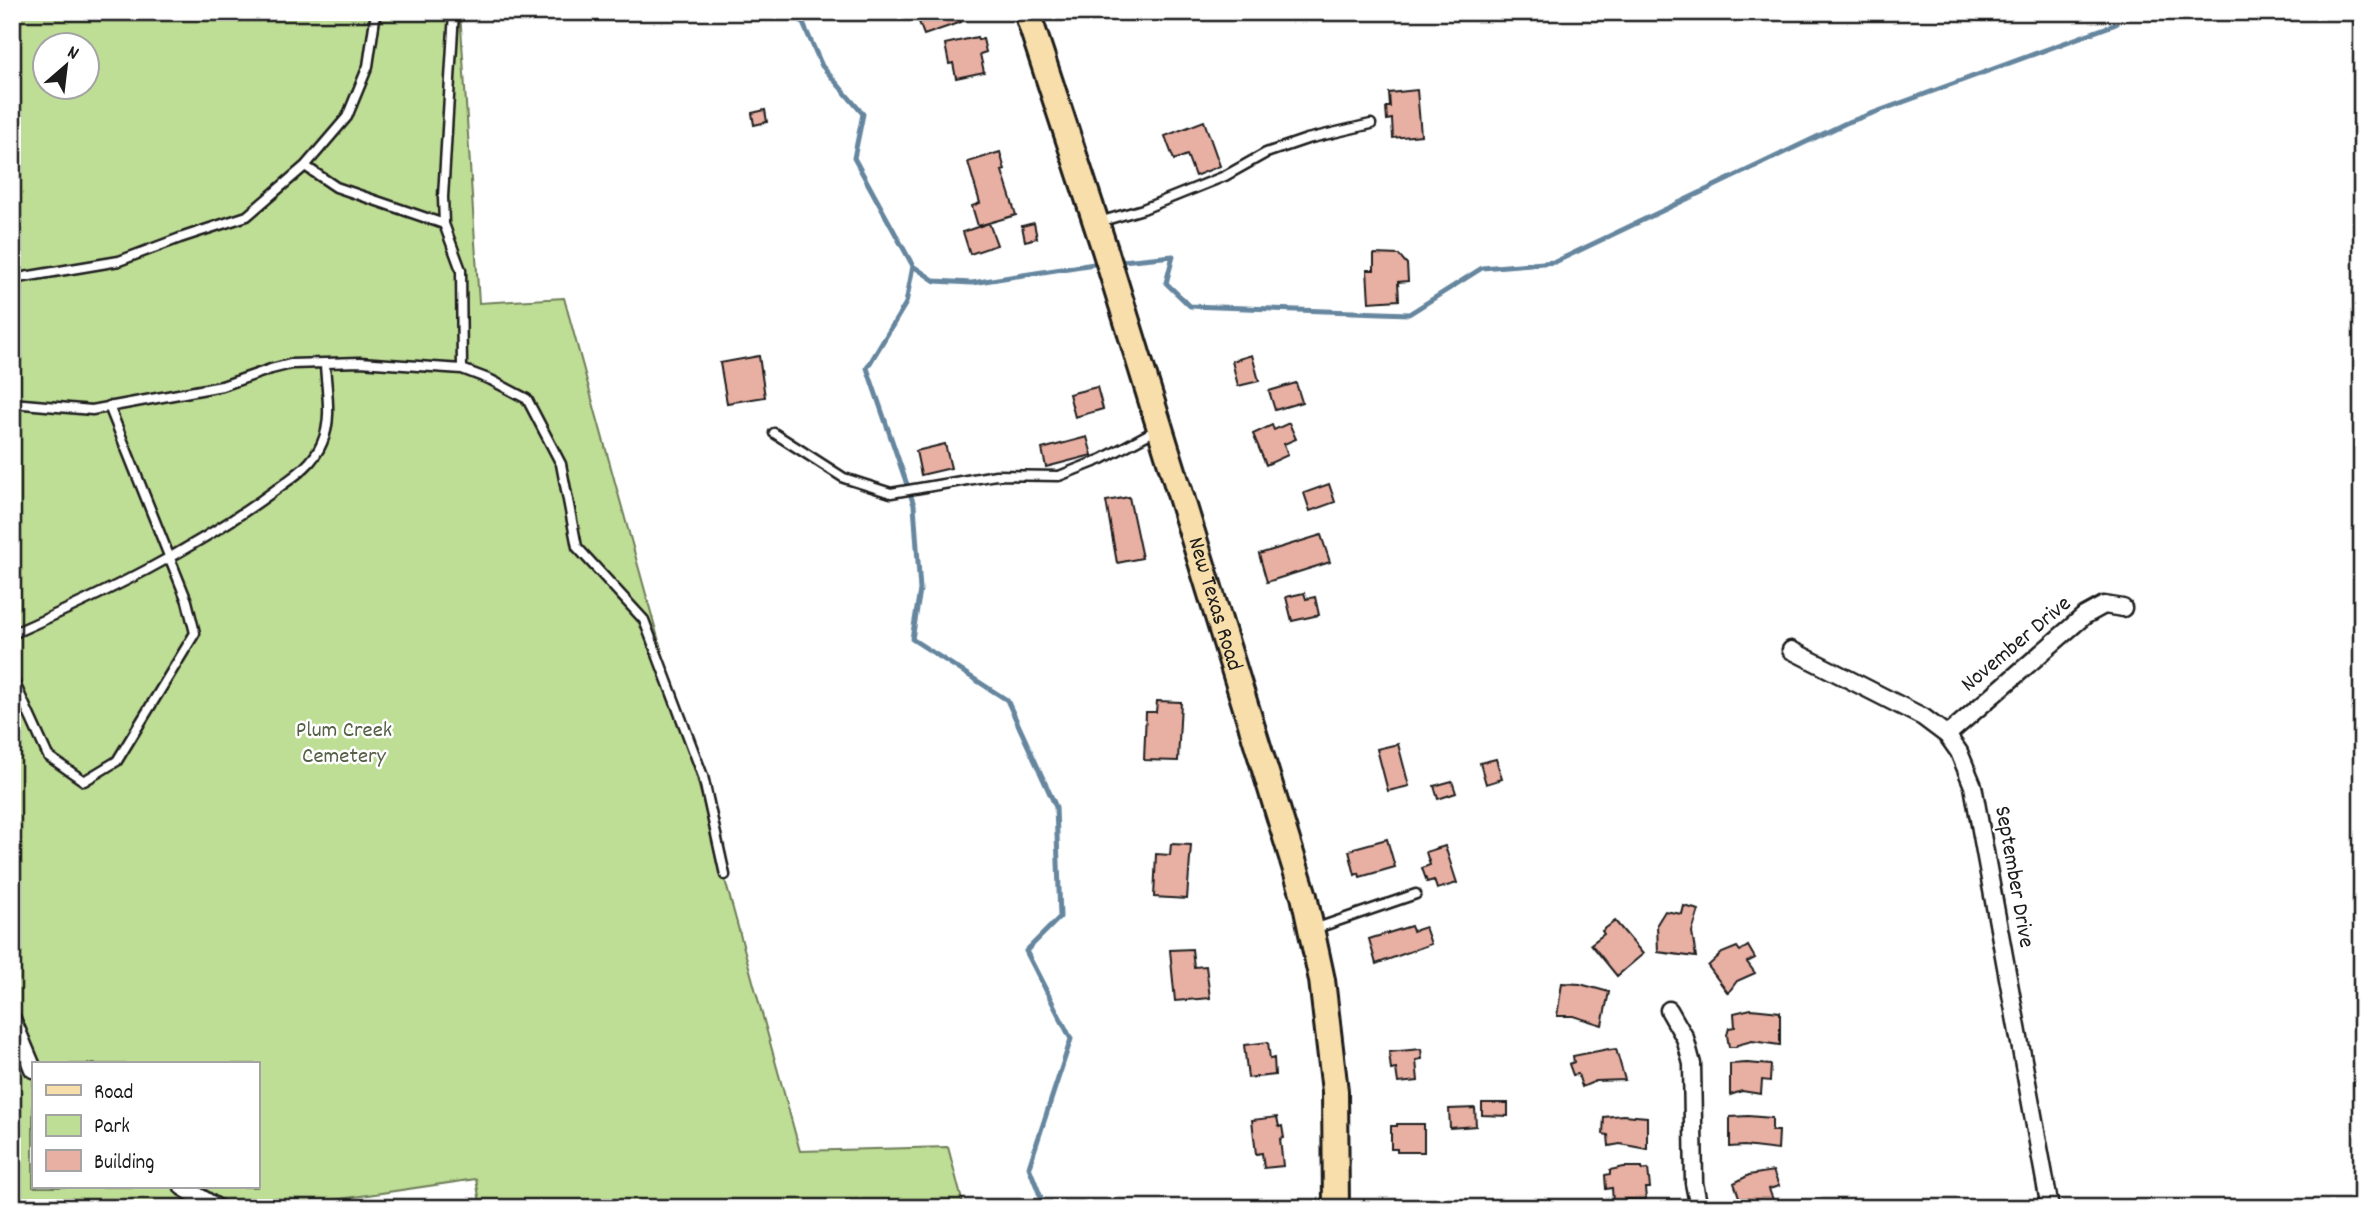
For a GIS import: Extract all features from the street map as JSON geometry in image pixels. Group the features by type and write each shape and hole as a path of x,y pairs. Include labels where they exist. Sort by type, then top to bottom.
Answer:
{"main road":[{"name":"New Texas Road","path":"1027,12 1096,223 1304,895 1322,980 1335,1091 1336,1208"}],"street":[{"name":"November Drive","path":"1947,735 2084,616 2104,605 2123,608"},
{"name":"September Drive","path":"1791,650 1923,717 1947,735 1959,752 1973,786 2050,1208"},
{"path":"1669,1010 1685,1038 1692,1064 1694,1183 1699,1208"},
{"path":"12,1019 32,1067"},
{"path":"185,1188 217,1208"}],"lane":[{"path":"12,279 49,275 119,261 247,216 305,166 347,117 368,66 376,12"},
{"path":"454,12 443,197 444,224 461,270 462,369"},
{"path":"1096,223 1143,209 1225,176 1266,153 1307,139 1371,124"},
{"path":"305,166 336,187 444,224"},
{"path":"12,403 92,410 222,386 291,364 360,362 462,369 491,380 527,399 561,464 577,547 644,620 703,776 726,875"},
{"path":"12,634 169,558 247,511 302,470 315,457 328,422 325,363"},
{"path":"12,677 48,756 84,781 117,761 195,633 187,601 109,406"},
{"path":"774,433 844,478 891,493 996,475 1059,476 1102,459 1160,428"},
{"path":"1311,930 1416,894"}],"green space":[{"name":"Plum Creek Cemetery","path":"12,12 460,12 479,303 564,298 800,1151 948,1147 964,1208 481,1208 476,1179 280,1208 12,1208 12,973 16,972 12,964"}],"building":[{"path":"958,12 961,22 924,35 916,14"},
{"path":"977,37 978,40 983,39 986,52 980,54 984,72 956,78 953,63 949,64 945,44"},
{"path":"1417,90 1421,135 1393,138 1392,119 1387,120 1389,93"},
{"path":"765,110 767,122 754,125 752,113"},
{"path":"1204,121 1220,166 1195,176 1187,155 1174,160 1165,136"},
{"path":"1000,152 1005,170 1002,171 1016,215 978,226 972,206 980,203 968,162"},
{"path":"989,223 997,245 970,254 963,232"},
{"path":"1034,223 1037,238 1025,241 1022,226"},
{"path":"1374,254 1399,255 1407,264 1408,281 1398,282 1399,300 1369,302 1367,270 1374,270"},
{"path":"1252,355 1259,381 1238,386 1232,361"},
{"path":"759,356 765,397 727,403 720,363"},
{"path":"1296,383 1302,402 1275,410 1269,391"},
{"path":"1097,387 1103,409 1075,417 1069,394"},
{"path":"1289,423 1296,439 1284,444 1288,455 1266,465 1253,434 1272,425 1274,430"},
{"path":"1087,437 1092,455 1046,467 1042,449"},
{"path":"945,444 951,468 921,475 916,451"},
{"path":"1329,484 1335,502 1310,511 1304,493"},
{"path":"1129,497 1142,558 1117,563 1106,501"},
{"path":"1321,535 1330,562 1267,582 1259,554"},
{"path":"1304,593 1306,599 1315,597 1319,615 1292,621 1286,597"},
{"path":"1157,701 1181,702 1178,761 1144,760 1146,712 1156,712"},
{"path":"1398,744 1409,786 1388,791 1377,749"},
{"path":"1496,759 1502,779 1486,784 1480,763"},
{"path":"1452,781 1456,793 1438,799 1434,786"},
{"path":"1387,839 1395,867 1360,877 1359,873 1355,875 1349,851"},
{"path":"1171,844 1191,845 1187,899 1154,897 1156,854 1170,855"},
{"path":"1445,846 1457,883 1437,889 1434,880 1427,882 1422,868 1430,865 1426,852"},
{"path":"1684,906 1699,910 1692,932 1696,957 1658,952 1657,924 1665,911 1682,914"},
{"path":"1615,921 1643,954 1617,976 1591,944"},
{"path":"1411,926 1413,931 1425,927 1431,944 1376,964 1369,939"},
{"path":"1748,946 1755,958 1747,962 1755,973 1737,981 1728,993 1708,966 1722,953 1737,947 1740,951"},
{"path":"1192,949 1194,967 1206,966 1210,998 1175,1001 1170,950"},
{"path":"1562,983 1580,984 1609,992 1602,1025 1573,1016 1557,1016"},
{"path":"1751,1009 1780,1012 1780,1045 1752,1041 1729,1047 1727,1035 1729,1028 1735,1027 1734,1013"},
{"path":"1268,1042 1270,1059 1274,1058 1275,1075 1248,1078 1244,1045"},
{"path":"1421,1049 1422,1059 1416,1060 1418,1081 1398,1083 1396,1069 1391,1070 1389,1052"},
{"path":"1616,1049 1625,1080 1596,1081 1582,1087 1578,1074 1573,1075 1569,1064 1574,1062 1573,1056"},
{"path":"1730,1064 1771,1065 1770,1081 1762,1080 1761,1094 1742,1091 1730,1095"},
{"path":"1482,1103 1508,1103 1508,1116 1482,1115"},
{"path":"1475,1108 1476,1126 1450,1128 1449,1109"},
{"path":"1277,1117 1284,1138 1280,1139 1283,1166 1264,1168 1262,1153 1256,1154 1252,1120"},
{"path":"1604,1117 1647,1117 1647,1149 1620,1144 1609,1146 1608,1135 1603,1134"},
{"path":"1730,1117 1772,1118 1772,1131 1779,1131 1778,1150 1730,1147"},
{"path":"1424,1124 1424,1152 1397,1152 1397,1149 1391,1149 1391,1126"},
{"path":"1624,1167 1648,1169 1650,1188 1645,1188 1646,1199 1613,1202 1612,1188 1606,1189 1605,1175 1610,1174 1610,1170"},
{"path":"1773,1171 1779,1186 1769,1189 1773,1200 1743,1208 1734,1183 1749,1175"},
{"path":"1292,1199 1293,1208 1261,1208 1260,1202"}],"waterway":[{"path":"798,12 822,66 863,114 854,158 913,266 935,281 972,283 1094,264"},
{"path":"1122,261 1173,256 1166,283 1190,306 1409,314 1482,268 1555,262 1846,123 2116,24"},
{"path":"913,266 906,303 867,368 914,505 920,590 912,639 1007,700 1056,807 1060,917 1026,951 1071,1039 1029,1167 1045,1208"}]}
